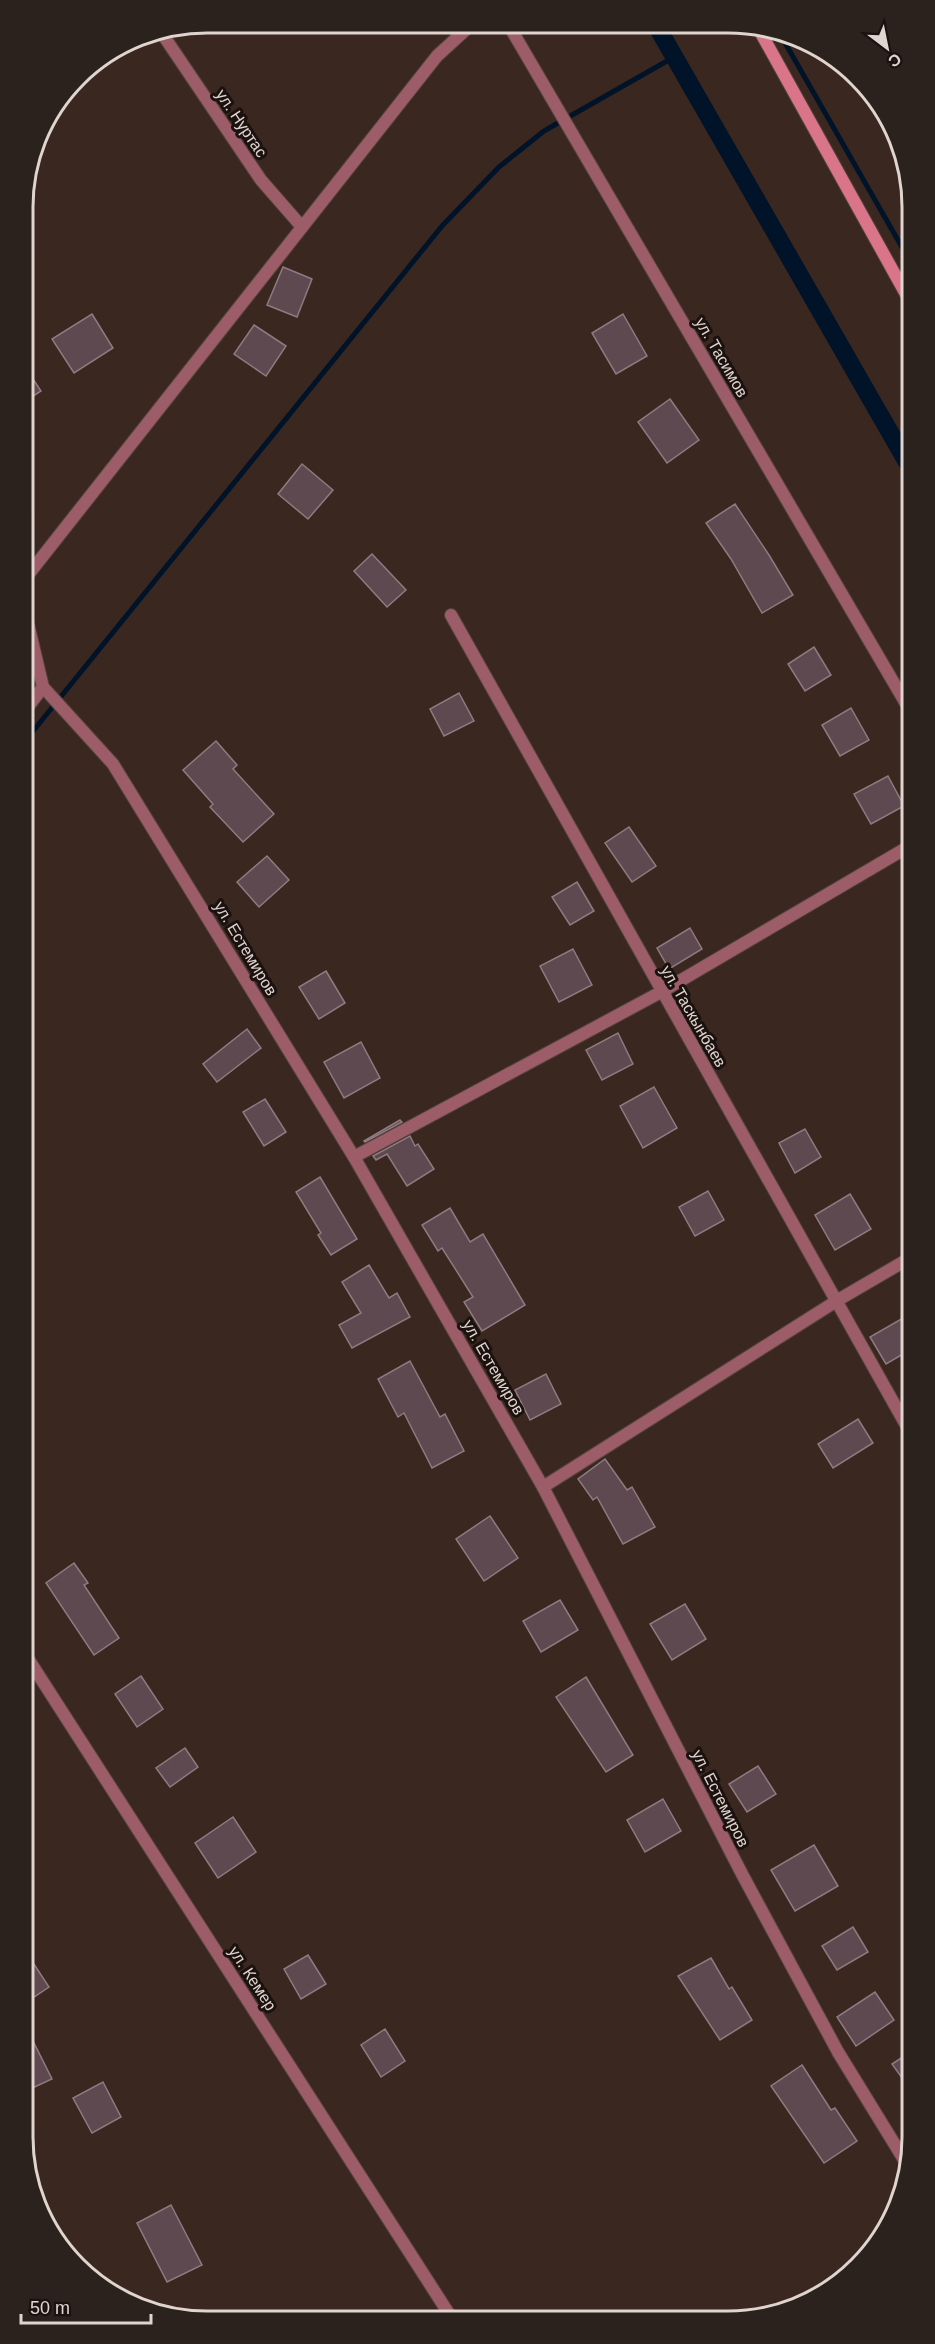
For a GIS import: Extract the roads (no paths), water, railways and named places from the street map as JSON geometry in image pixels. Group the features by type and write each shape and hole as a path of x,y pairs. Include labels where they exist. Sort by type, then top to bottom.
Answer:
{"main road":[{"path":"763,36 902,287"}],"street":[{"path":"33,569 437,56 462,33"},
{"name":"ул. Тасимов","path":"513,33 902,697"},
{"name":"ул. Нуртас","path":"165,38 261,180 302,227"},
{"name":"ул. Таскынбаев","path":"451,615 902,1417"},
{"path":"33,644 43,687 33,700"},
{"name":"ул. Естемиров","path":"43,687 113,764 354,1157 543,1487 742,1875 838,2052 901,2155"},
{"path":"354,1157 662,992 902,851"},
{"path":"543,1487 838,1300 902,1262"},
{"name":"ул. Кемер","path":"33,1667 447,2311"}],"waterway":[{"path":"661,33 902,453"},
{"path":"785,42 902,247"},
{"path":"33,731 442,226 499,167 544,131 674,57"}]}
